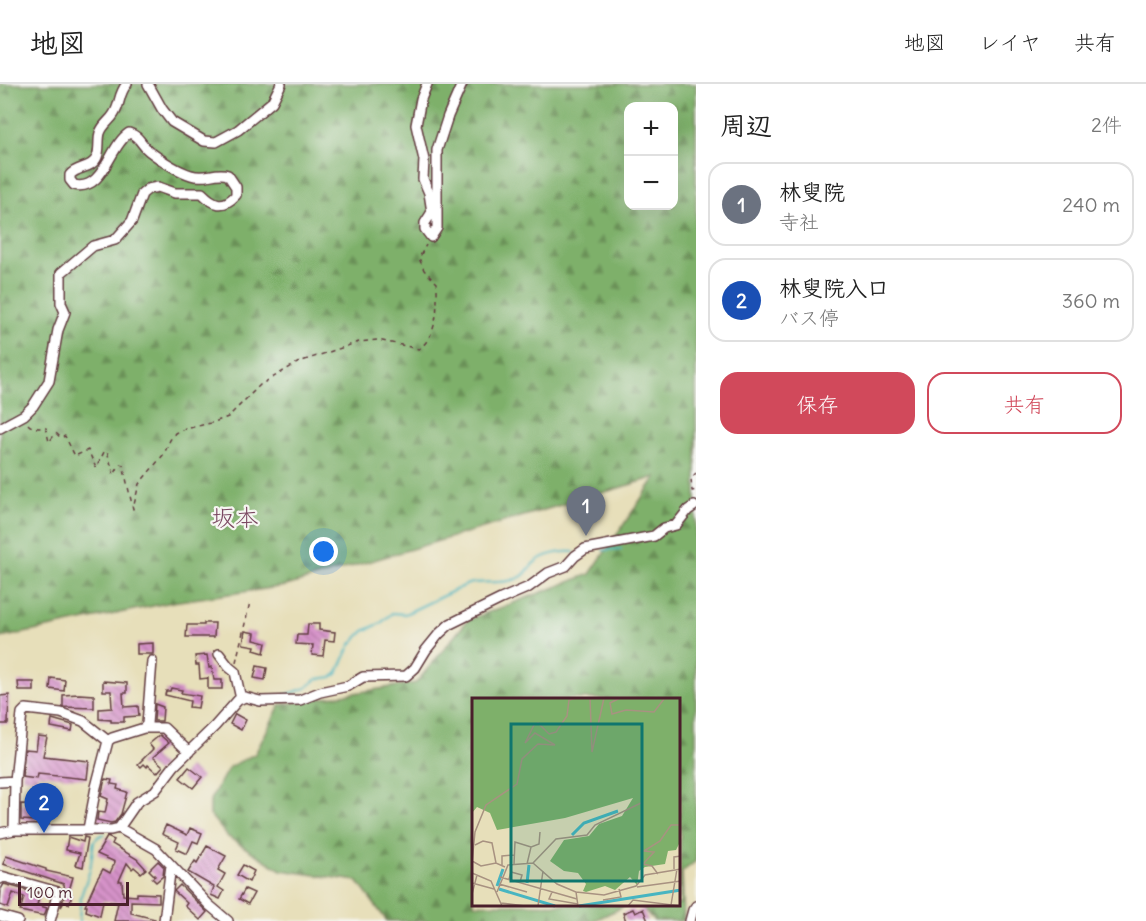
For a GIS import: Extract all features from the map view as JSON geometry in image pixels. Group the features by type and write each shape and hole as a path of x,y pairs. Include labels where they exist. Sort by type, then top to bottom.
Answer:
{"street":[{"path":"0,428 24,415 33,406 49,381 58,330 65,312 61,303 61,273 93,246 115,240 132,221 142,194 148,189 158,187 175,193 202,193 212,203 221,204 230,201 236,195 236,187 228,175 219,172 204,178 189,175 147,150 137,135 129,133 121,138 102,174 88,185 81,187 74,185 70,180 70,175 73,171 92,164 97,157 99,134 105,123 113,117 118,107 121,91 127,84"},
{"path":"148,84 172,122 204,141 216,142 238,130 272,102 281,84"},
{"path":"427,84 421,99 416,125 424,160 423,179 429,193 432,212 425,223 425,229 430,237 437,228 437,150 462,84"},
{"path":"0,833 14,830 111,830 118,828 137,802 155,791 174,766 241,699 245,697 260,701 300,700 348,686 363,677 406,676 415,668 439,634 450,624 501,598 529,587 548,573 566,566 585,549 654,536 664,528 676,525 694,506"},
{"path":"219,654 235,672 241,699"},
{"path":"144,728 147,724 153,661"},
{"path":"14,830 15,781 22,713 26,709 61,713 83,721 108,741"},
{"path":"88,829 108,741 144,728 164,728 189,752"},
{"path":"0,782 15,781"},
{"path":"118,828 156,849 228,921"},
{"path":"164,921 171,866"},
{"path":"0,879 1,876 58,892 50,921"},
{"path":"690,921 696,906"},
{"path":"0,916 18,921"}],"path":[{"path":"24,415 30,426 46,428 49,442 56,433 61,438 65,436 75,456 88,450 96,468 105,451 109,455 114,476 122,464 133,509 139,484 164,454 175,433 228,417 260,385 299,362 359,342 378,340 419,349 428,343 437,315 437,283 424,270 419,258 430,237"},
{"path":"696,473 691,478 692,491 696,490"},
{"path":"235,672 236,658 250,602"}],"green space":[{"path":"0,84 696,84 696,861 682,872 684,921 654,921 641,906 681,906 681,698 472,698 472,906 625,906 593,921 387,921 357,881 281,870 228,837 210,815 210,800 229,767 255,754 280,705 416,683 468,620 590,574 656,477 286,586 172,602 0,638"}],"building":[{"path":"204,623 215,623 214,637 186,637 187,625 204,625"},
{"path":"308,624 319,624 319,630 335,632 334,641 325,640 323,656 312,655 313,645 296,644 297,635 307,635"},
{"path":"245,631 255,633 254,640 266,643 264,653 254,650 255,646 243,644"},
{"path":"153,643 153,654 137,654 137,644"},
{"path":"207,655 214,680 222,680 222,689 208,689 208,678 200,679 199,665 196,665 195,656"},
{"path":"257,666 267,668 265,680 254,678"},
{"path":"51,678 65,680 64,691 50,689"},
{"path":"103,681 127,683 127,693 123,693 124,707 138,706 139,716 124,717 124,722 99,719 99,709 112,708 111,691 103,691"},
{"path":"18,682 34,682 34,691 19,691"},
{"path":"171,688 182,690 181,693 200,696 198,708 189,707 190,701 165,695 166,691 170,691"},
{"path":"9,695 8,724 0,724 0,696"},
{"path":"63,695 94,695 94,708 63,707"},
{"path":"155,704 163,707 162,721 154,721"},
{"path":"235,714 246,720 241,730 230,724"},
{"path":"52,719 73,725 72,731 51,727"},
{"path":"160,735 169,743 153,757 163,766 157,773 148,765 147,767 144,764 141,767 138,764 153,749 149,744"},
{"path":"38,736 47,737 43,756 89,761 87,779 38,774 37,779 22,777 25,749 36,750"},
{"path":"189,767 202,777 193,788 180,778"},
{"path":"105,779 112,780 111,784 118,785 117,789 127,792 121,814 115,822 111,823 97,820 98,812 105,813 108,799 101,796"},
{"path":"21,804 38,805 37,821 21,820"},
{"path":"166,825 187,835 190,828 202,833 198,843 193,841 187,854 176,849 179,842 162,834"},
{"path":"68,837 83,842 84,837 88,838 83,867 76,865 80,853 66,850"},
{"path":"107,837 114,840 112,844 137,859 146,869 141,873 134,867 132,869 127,863 119,881 122,881 123,895 159,894 159,902 131,901 131,913 155,919 155,921 114,921 118,903 103,901 100,916 86,911 87,906 85,906 97,879 103,869 110,873 115,862 97,854"},
{"path":"207,846 226,856 218,870 225,874 218,887 224,891 220,899 211,895 214,887 188,872 195,861 197,863"},
{"path":"6,856 46,869 46,871 73,877 68,894 72,895 69,904 64,902 61,907 65,893 64,884 3,864"},
{"path":"158,861 164,867 163,876 156,882 152,878 155,876 149,870"},
{"path":"243,865 254,871 249,882 237,875"},
{"path":"4,884 40,894 37,905 47,908 44,916 20,911 24,897 13,893 8,908 0,905 1,889"},
{"path":"180,885 207,912 200,920 185,906 187,903 174,891"},
{"path":"245,889 254,893 248,904 239,899"},
{"path":"633,909 635,913 643,909 648,921 626,921 623,913"}],"waterway":[{"path":"603,550 621,549"},
{"path":"283,696 306,688 317,679 337,674 351,644 364,631 381,623 392,613 405,614 468,584 504,582 519,578 542,558 558,553 574,552"},
{"path":"79,921 81,896 90,870 94,841 105,834"}],"place":[{"name":"林叟院","path":"586,536"},
{"name":"林叟院入口","path":"44,833"}],"district":[{"name":"坂本","path":"235,518"}]}
